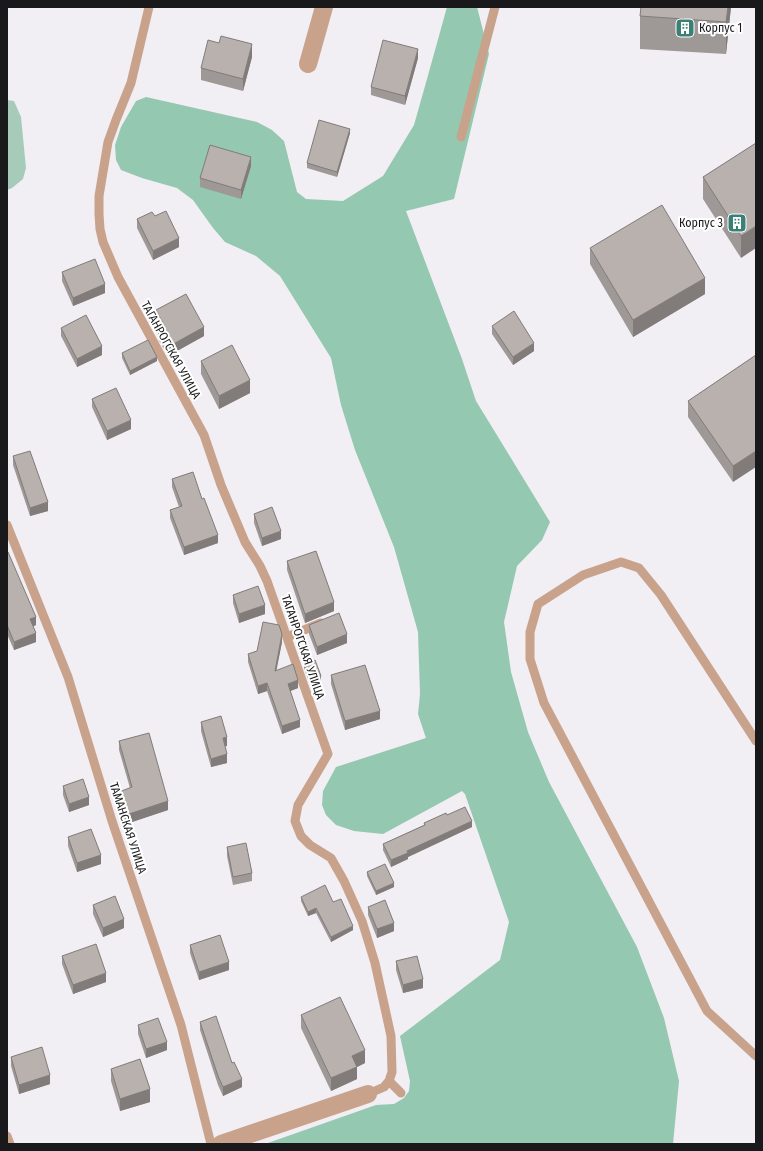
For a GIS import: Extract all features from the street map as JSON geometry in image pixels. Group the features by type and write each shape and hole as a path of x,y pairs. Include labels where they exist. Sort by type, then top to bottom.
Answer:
{"street":[{"path":"308,64 324,7"},
{"path":"221,1144 368,1094"}],"lane":[{"name":"ТАГАНРОГСКАЯ УЛИЦА","path":"149,7 131,83 108,142 99,196 100,229 103,242 125,290 204,435 221,485 245,542 260,566 267,581 328,754 298,805 295,821 301,836 310,845 331,858 344,881 362,921 375,963 391,1036 392,1072 390,1081"},
{"path":"460,137 494,7"},
{"name":"ТАМАНСКАЯ УЛИЦА","path":"7,525 68,677 112,821 181,1025 211,1144"},
{"path":"756,741 661,595 639,568 621,562 584,575 538,604 530,632 530,659 544,703 707,1011 756,1056"},
{"path":"287,637 330,619"},
{"path":"368,1094 384,1087 390,1081 401,1093"},
{"path":"7,1136 10,1144"}],"green space":[{"path":"447,7 477,7 489,54 454,199 406,211 462,359 476,401 550,522 542,540 517,566 504,622 511,672 528,732 549,782 637,947 664,1018 679,1081 673,1144 265,1144 376,1105 394,1104 404,1098 409,1091 410,1081 400,1036 500,960 509,922 465,794 462,791 383,834 354,831 336,825 326,815 322,805 323,791 336,767 426,738 418,714 420,694 418,632 394,547 355,450 341,405 331,358 280,276 256,256 225,242 193,200 177,188 121,170 116,160 115,145 121,127 136,101 146,97 257,122 272,130 284,141 297,192 306,199 343,201 383,176 414,125"},
{"path":"7,100 14,101 21,117 26,168 23,179 7,190"}],"building":[{"path":"641,7 728,7 726,22 640,16"},
{"path":"221,36 252,44 243,79 201,68 208,40 219,43"},
{"path":"383,40 418,49 405,96 371,87"},
{"path":"319,120 350,129 337,172 307,163"},
{"name":"Корпус 3","path":"756,143 756,226 741,236 703,177"},
{"path":"210,145 251,157 241,190 200,178"},
{"path":"662,205 705,278 633,320 590,248"},
{"path":"166,211 179,238 153,251 137,219 152,212 155,216"},
{"path":"95,259 105,284 73,298 62,272"},
{"path":"186,294 204,327 168,347 158,330 165,327 156,310"},
{"path":"514,311 534,343 513,357 492,326"},
{"path":"86,315 102,346 77,359 61,328"},
{"path":"148,340 157,357 130,371 122,353"},
{"path":"232,345 250,380 219,396 201,361"},
{"path":"756,355 756,451 733,466 688,401"},
{"path":"116,388 131,420 107,431 92,399"},
{"path":"30,451 48,502 30,508 13,456"},
{"path":"193,472 202,499 204,498 218,535 184,547 170,510 182,506 172,479"},
{"path":"272,507 281,531 262,538 254,514"},
{"path":"316,551 334,602 305,614 287,561"},
{"path":"8,552 36,617 30,619 36,633 14,642 7,625"},
{"path":"258,586 265,605 239,614 233,595"},
{"path":"339,613 347,634 317,647 309,625"},
{"path":"263,622 279,625 282,634 275,671 293,664 298,680 288,684 300,720 282,726 267,683 258,686 248,654 257,651"},
{"path":"315,660 321,676 310,680 304,664"},
{"path":"365,665 380,711 345,721 331,675"},
{"path":"221,716 227,737 223,738 227,754 211,759 201,722"},
{"path":"149,733 168,801 126,815 119,792 132,787 119,741"},
{"path":"83,779 89,797 69,804 63,786"},
{"path":"465,807 472,821 391,860 383,844 425,825 424,823 446,813 447,815"},
{"path":"91,829 101,855 77,863 68,837"},
{"path":"246,843 252,873 233,877 227,847"},
{"path":"385,864 394,883 376,891 367,872"},
{"path":"325,885 333,902 341,899 353,926 331,937 316,908 308,912 301,897"},
{"path":"115,896 124,919 103,928 93,905"},
{"path":"385,900 394,923 377,929 368,907"},
{"path":"220,935 229,962 199,972 190,945"},
{"path":"96,944 106,973 73,985 62,956"},
{"path":"417,956 423,979 403,985 396,961"},
{"path":"340,997 365,1050 352,1056 357,1067 331,1078 301,1015"},
{"path":"216,1016 232,1063 234,1062 242,1079 223,1087 200,1022"},
{"path":"158,1018 167,1042 146,1049 138,1025"},
{"path":"42,1047 50,1075 19,1085 11,1057"},
{"path":"140,1059 150,1089 120,1099 111,1069"}],"place":[{"name":"Корпус 1","path":"685,28"},
{"name":"Корпус 3","path":"737,223"}]}
